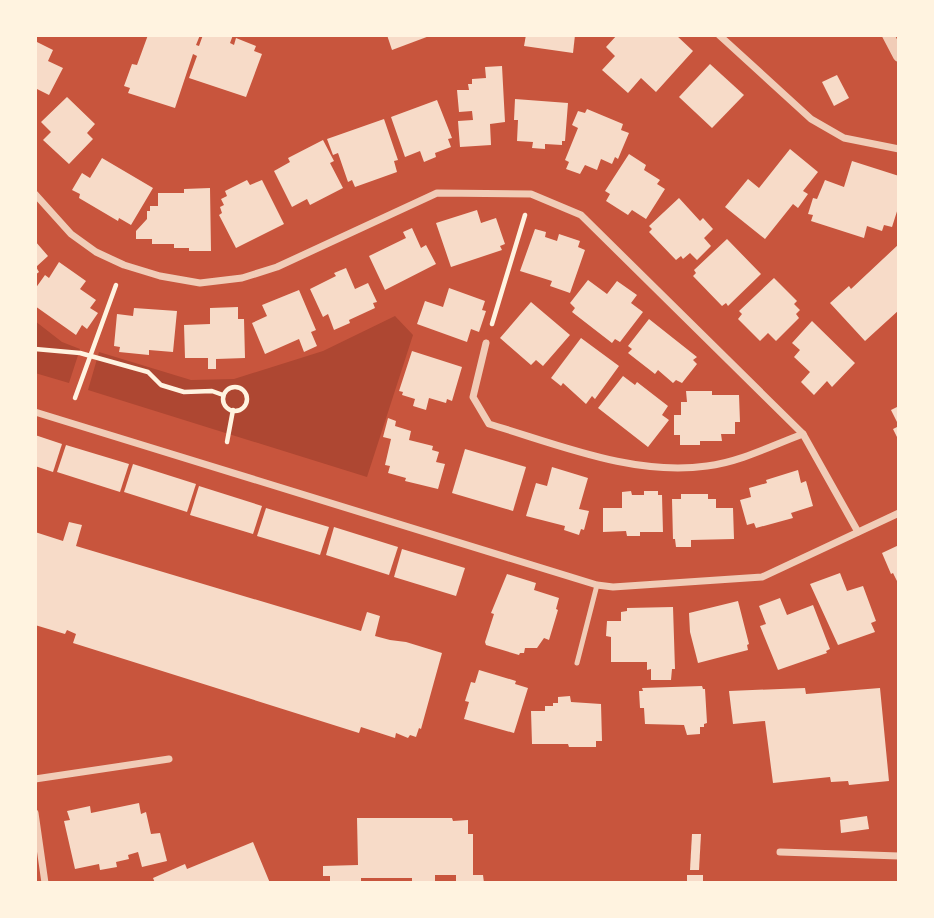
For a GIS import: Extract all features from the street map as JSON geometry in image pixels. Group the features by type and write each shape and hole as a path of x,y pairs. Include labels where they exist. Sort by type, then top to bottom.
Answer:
{"street":[{"path":"719,35 811,119 844,138 899,149"},
{"path":"888,35 899,56"},
{"path":"35,194 71,234 96,252 124,265 160,276 200,283 242,278 277,267 438,193 531,194 582,215 803,434 858,531"},
{"path":"486,343 473,397 489,425 631,466 709,466 803,434"},
{"path":"35,412 597,585 613,587 762,577 899,513"},
{"path":"35,779 169,758"},
{"path":"35,813 45,883"},
{"path":"780,852 899,856"}],"lane":[{"path":"578,663 597,585"}],"path":[{"path":"486,343 531,194"},
{"path":"75,398 124,265"},
{"path":"35,349 90,356 148,372 160,385 184,392 212,391 223,394"},
{"path":"232,387 242,388 247,397 246,406 237,412 233,410 223,403 223,394 232,387"},
{"path":"227,442 233,410"}],"shaded area":[{"path":"395,316 413,335 367,477 88,390 99,352 191,380 234,379 323,351"},
{"path":"35,321 62,342 80,349 69,383 35,373"}],"building":[{"path":"148,35 200,35 196,45 199,46 203,35 233,35 230,43 234,45 236,38 256,46 254,51 262,54 246,97 189,78 197,56 193,54 175,108 128,93 130,88 124,86 132,64 137,65"},
{"path":"387,35 432,35 392,50"},
{"path":"526,35 575,35 573,53 524,46"},
{"path":"617,35 676,35 693,51 656,92 641,78 628,93 602,70 615,56 606,47"},
{"path":"35,41 53,50 48,61 63,68 49,95 35,88"},
{"path":"710,64 744,95 712,128 679,97"},
{"path":"502,66 505,122 490,124 491,145 460,147 458,121 473,120 472,111 459,112 457,90 469,90 468,84 472,84 472,79 486,78 485,67"},
{"path":"837,75 849,98 834,106 822,82"},
{"path":"67,97 95,124 87,133 93,139 69,164 43,140 51,132 41,122"},
{"path":"515,99 568,103 565,141 562,141 562,145 545,144 545,149 532,148 533,142 517,141"},
{"path":"437,100 452,138 448,139 451,147 435,153 436,157 424,162 420,151 405,157 391,117"},
{"path":"587,109 623,124 621,130 629,133 618,159 615,157 612,164 601,159 597,170 585,165 580,174 566,169 569,162 565,160 578,128 572,125 578,111 585,113"},
{"path":"384,119 398,160 394,161 397,172 355,187 352,180 348,182 338,153 333,155 327,139"},
{"path":"323,140 334,161 330,163 343,188 310,205 307,199 292,207 274,171 290,162 288,158"},
{"path":"790,149 818,172 803,191 808,194 798,208 793,204 765,239 725,207 748,179 759,188"},
{"path":"629,154 646,165 644,170 660,180 657,184 665,189 646,219 632,210 628,215 606,201 610,194 605,191"},
{"path":"102,158 153,188 131,225 119,218 118,221 79,198 80,194 72,190 82,173 90,178"},
{"path":"852,161 899,176 899,205 892,227 884,225 882,231 867,226 864,238 811,221 813,215 808,214 813,198 817,199 825,180 844,187"},
{"path":"247,180 250,185 262,180 284,224 236,248 219,215 222,213 220,207 224,205 221,199 227,196 225,191"},
{"path":"210,188 211,251 189,251 189,248 174,248 174,244 152,244 152,239 136,239 136,231 147,219 150,206 158,206 158,193 184,193 184,189"},
{"path":"679,198 700,221 703,218 713,229 704,238 711,246 697,260 690,253 683,259 681,256 676,260 649,232 652,229 649,226"},
{"path":"477,210 481,223 496,218 505,244 500,246 502,250 451,267 436,223"},
{"path":"412,228 421,248 426,245 436,264 385,290 369,256 406,238 403,232"},
{"path":"535,229 546,232 545,237 557,241 559,234 580,241 578,247 585,250 570,293 550,286 552,281 520,271"},
{"path":"727,239 761,274 728,306 726,303 722,306 693,276 696,273 694,270"},
{"path":"35,241 48,256 36,267 39,272 35,275"},
{"path":"899,244 899,310 865,341 830,303 849,286 851,289"},
{"path":"59,262 86,281 80,289 96,300 90,308 98,313 87,329 82,325 76,335 35,306 35,289 45,275 49,278"},
{"path":"346,268 355,289 368,283 377,302 373,303 375,308 334,330 328,314 323,317 310,289"},
{"path":"774,278 797,301 794,304 800,310 796,314 799,318 776,341 768,333 760,341 738,319 742,314 739,311"},
{"path":"588,280 607,294 617,281 637,295 631,303 643,312 620,342 615,339 612,343 572,312 575,308 570,303"},
{"path":"449,288 485,301 482,310 486,311 479,332 471,329 467,342 417,324 425,301 443,307"},
{"path":"299,290 316,330 311,332 317,346 304,352 299,339 265,354 252,323 267,316 262,305"},
{"path":"531,302 570,335 543,366 536,360 531,365 500,338"},
{"path":"238,307 238,319 244,319 245,358 216,359 216,369 208,369 208,358 185,358 184,325 210,324 210,308"},
{"path":"134,308 177,311 173,352 149,350 149,355 119,352 120,347 114,346 117,314 133,316"},
{"path":"649,319 697,357 693,360 697,364 682,383 676,380 673,383 658,370 655,374 628,353 632,349 628,346"},
{"path":"812,321 855,363 832,387 827,381 814,395 801,382 810,372 794,357 800,350 792,343"},
{"path":"581,338 619,366 595,399 592,396 586,404 563,383 561,386 551,378"},
{"path":"412,351 462,367 452,401 447,399 446,403 429,398 426,410 413,406 415,399 402,395 403,392 399,391"},
{"path":"623,376 635,385 637,382 668,406 662,415 669,420 648,447 598,408"},
{"path":"686,391 739,395 740,422 735,422 735,434 721,434 722,441 680,445 680,435 674,435 674,415 681,415 681,402 687,402"},
{"path":"899,406 899,426 891,410"},
{"path":"388,418 396,421 395,426 411,431 409,440 433,446 432,450 439,452 436,462 445,464 438,489 405,481 406,478 388,473 390,466 385,465 391,439 383,437"},
{"path":"899,426 899,441 893,429"},
{"path":"35,435 62,444 53,472 35,466"},
{"path":"66,445 129,464 120,492 57,472"},
{"path":"465,449 526,467 513,511 452,493"},
{"path":"133,464 196,484 187,512 124,492"},
{"path":"552,467 588,478 579,509 589,511 584,530 581,529 579,535 564,530 565,526 526,516 536,483 547,486"},
{"path":"798,470 801,483 806,481 813,506 791,513 793,518 756,528 754,523 747,525 740,500 751,497 749,488"},
{"path":"199,486 262,506 253,534 190,515"},
{"path":"631,491 632,495 644,495 644,491 658,491 658,495 662,495 663,532 640,532 640,536 627,536 626,531 603,532 603,508 622,508 622,492"},
{"path":"681,494 708,494 708,499 716,499 716,508 733,508 734,539 691,540 691,547 676,547 673,539 672,499 681,499"},
{"path":"266,508 329,527 320,555 257,536"},
{"path":"69,522 82,525 76,546 361,631 367,612 380,616 375,636 442,653 421,729 419,728 416,737 410,735 408,738 396,733 395,738 361,727 359,733 73,643 76,634 67,630 65,634 35,625 35,532 63,541"},
{"path":"334,527 398,547 389,575 326,555"},
{"path":"899,545 899,585 882,553"},
{"path":"402,549 465,568 456,596 394,577"},
{"path":"840,573 847,591 863,586 876,621 871,623 875,632 838,645 810,584"},
{"path":"507,574 536,583 534,590 559,598 549,640 544,638 537,648 525,648 524,653 519,655 486,645 485,642 494,614 491,613"},
{"path":"780,598 787,615 813,605 830,649 827,653 778,670 760,626 766,624 759,606"},
{"path":"738,601 749,644 748,650 698,663 690,632 689,613"},
{"path":"673,607 675,669 672,669 671,680 651,680 651,669 647,670 647,662 611,662 611,637 606,636 607,621 621,621 621,612 627,611 627,608"},
{"path":"479,670 516,681 515,684 528,688 514,733 464,719 469,702 465,701 471,682 475,683"},
{"path":"702,686 705,689 707,723 700,727 700,734 687,735 684,725 645,724 644,708 640,708 639,691 643,691 642,688"},
{"path":"805,688 806,694 880,688 889,781 849,785 848,781 831,782 830,777 773,783 765,721 733,724 729,691"},
{"path":"570,696 571,702 601,704 602,741 596,741 596,747 532,744 531,711 545,711 545,706 558,703 558,697"},
{"path":"139,803 141,814 146,812 151,834 160,833 167,861 142,867 138,852 128,855 129,859 116,862 117,867 100,870 99,864 75,869 64,821 70,820 67,811 90,806 91,813"},
{"path":"867,816 869,829 841,833 840,820"},
{"path":"357,818 468,820 468,834 473,834 473,875 483,875 484,883 456,883 456,875 435,875 435,883 412,883 412,878 361,878 361,883 330,883 330,876 323,876 323,866 358,865"},
{"path":"692,834 701,834 699,870 690,870"},
{"path":"253,842 270,883 155,883 153,878 185,864 187,869"},
{"path":"687,875 703,875 703,883 687,883"}]}
